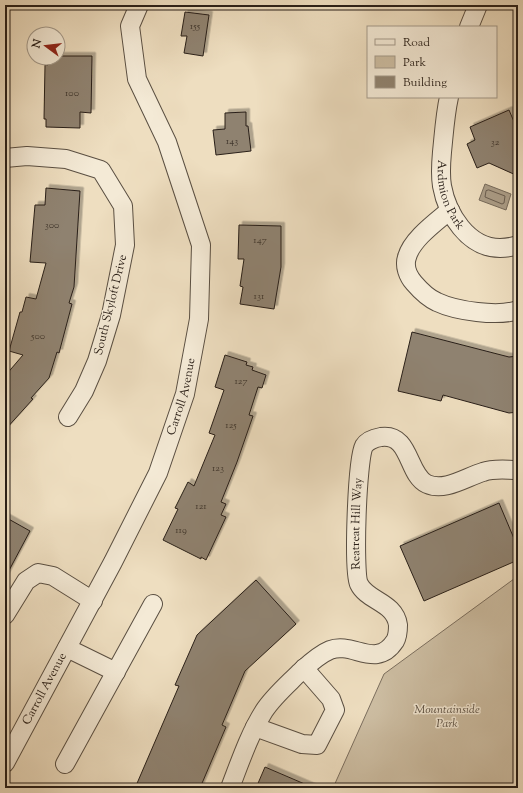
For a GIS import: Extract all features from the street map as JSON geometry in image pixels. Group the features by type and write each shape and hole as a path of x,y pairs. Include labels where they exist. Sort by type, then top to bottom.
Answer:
{"street":[{"name":"Carroll Avenue","path":"5,763 93,600 158,473 185,394 199,319 201,245 167,142 137,79 130,26 139,5"},
{"path":"469,26 478,5"},
{"name":"Ardmion Park","path":"449,98 445,118 441,172 442,185 450,210 460,227 481,244 498,248 518,245"},
{"name":"South Skyloft Drive","path":"5,158 27,156 66,159 101,170 123,206 125,245 111,315 97,362 84,391 68,417"},
{"path":"450,210 412,246 406,258 406,270 410,279 427,296 437,302 449,306 498,314 518,310"},
{"name":"Reatreat Hill Way","path":"230,788 246,747 264,711 275,697 304,668 330,650 337,648 370,655 378,654 388,649 395,640 398,631 398,623 394,615 383,604 362,590 357,579 357,508 359,466 365,444 381,437 394,439 401,444 420,478 426,484 434,487 455,483 495,469 518,470"},
{"path":"5,615 26,580 38,573 53,576 93,600"},
{"path":"65,764 153,604"},
{"path":"67,648 116,672"},
{"path":"255,728 302,744 317,745 335,710 328,694 304,668"}],"green space":[{"name":"Mountainside Park","path":"518,576 518,788 333,788 384,674"}],"water":[{"path":"485,184 511,194 506,210 479,200"}],"building":[{"path":"185,12 209,15 203,56 184,53 187,36 181,36"},
{"path":"66,56 92,56 91,113 80,112 80,128 46,127 46,119 44,119 45,66 66,66"},
{"path":"509,110 518,131 518,176 489,163 477,168 467,144 475,140 470,127"},
{"path":"246,112 246,126 248,126 251,151 216,155 213,130 225,129 225,113"},
{"path":"46,188 80,191 74,287 69,303 72,304 59,353 57,352 49,378 31,398 33,399 5,430 5,376 23,355 9,351 20,312 22,312 26,297 36,299 46,263 30,262 35,205 45,205"},
{"path":"239,225 281,226 281,267 274,309 240,304 243,287 240,286 244,259 238,259"},
{"path":"412,332 509,357 518,356 518,412 509,413 443,395 441,401 398,391"},
{"path":"225,355 247,362 246,365 253,367 252,370 266,375 262,388 258,387 249,415 253,416 221,502 226,504 221,515 226,517 206,560 201,557 201,559 163,540 178,509 175,508 188,482 194,486 215,435 209,433 224,390 215,387"},
{"path":"499,503 518,548 518,560 424,601 400,546"},
{"path":"5,517 30,531 5,578"},
{"path":"256,580 296,624 245,671 222,725 226,727 200,788 135,788 179,686 175,685 197,635"},
{"path":"265,767 314,788 256,788"}]}
